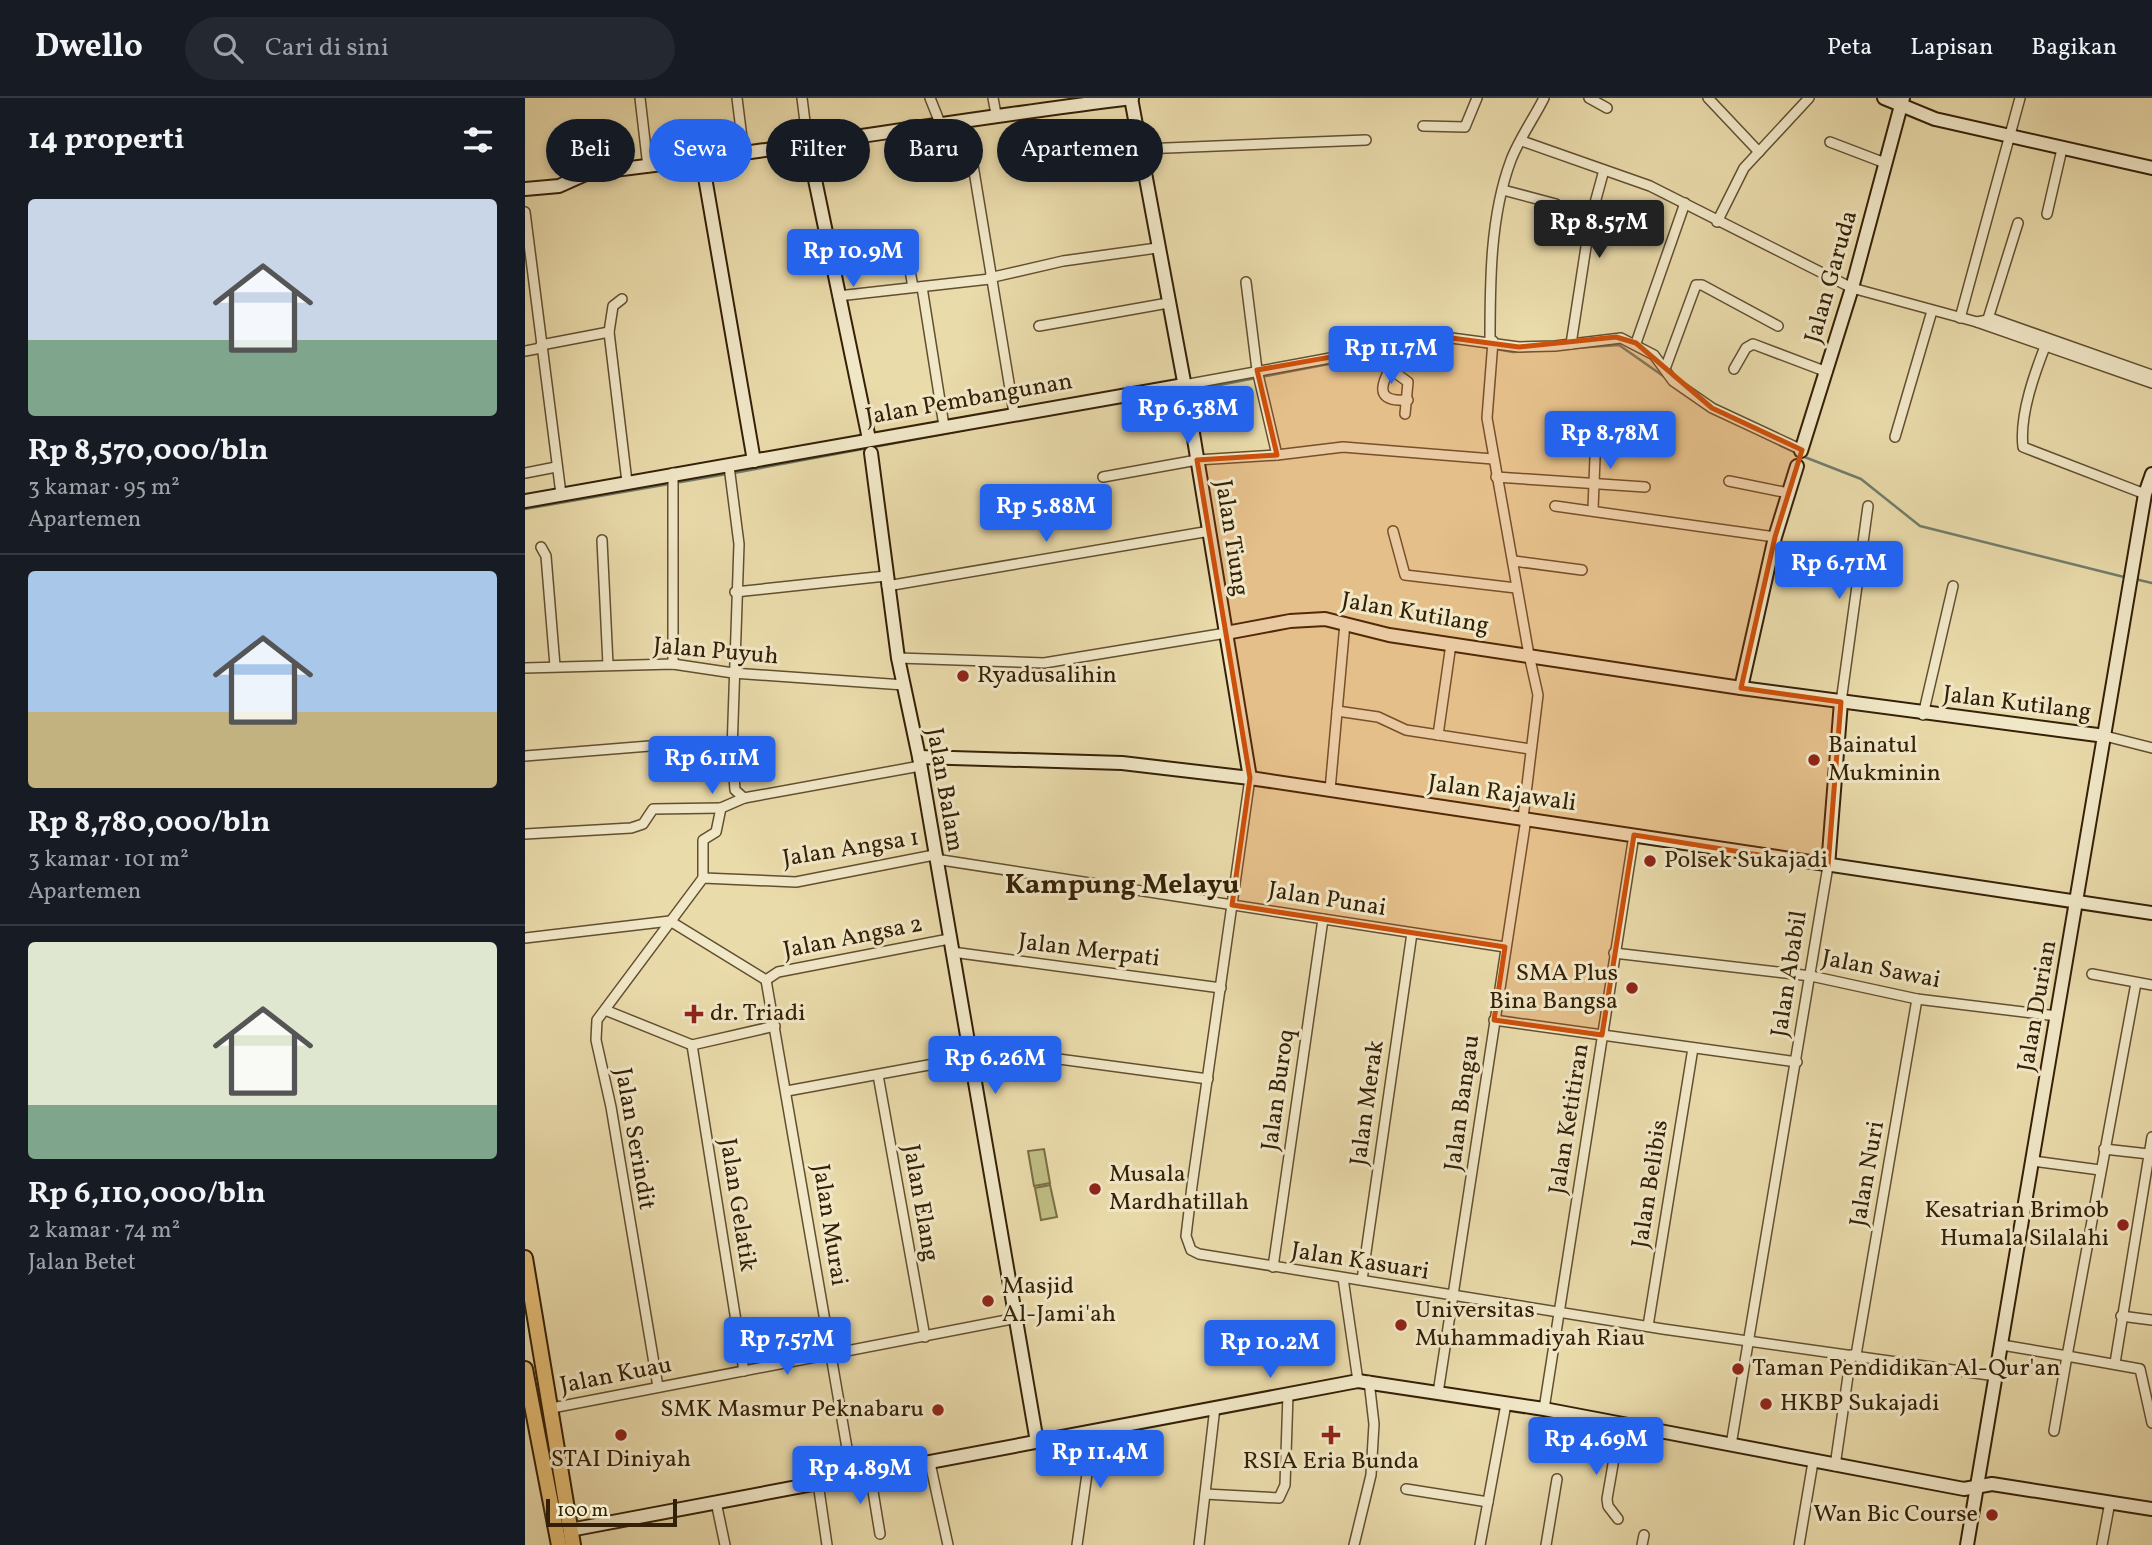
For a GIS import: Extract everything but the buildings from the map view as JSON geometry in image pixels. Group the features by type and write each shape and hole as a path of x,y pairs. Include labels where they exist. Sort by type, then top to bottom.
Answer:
{"main road":[{"path":"525,1258 573,1545"},
{"path":"525,1369 559,1545"}],"street":[{"path":"737,98 740,119"},
{"path":"801,98 804,119"},
{"path":"930,98 938,119"},
{"path":"993,98 996,114"},
{"path":"965,119 1132,98"},
{"name":"Jalan Tiung","path":"1132,98 1136,119"},
{"path":"1423,126 1465,127 1477,98"},
{"name":"Jalan Bangau","path":"1438,1392 1524,819 1538,695 1487,418 1493,361 1491,281 1503,190 1512,158 1544,98"},
{"path":"1589,98 1607,108"},
{"path":"1708,98 1759,152"},
{"path":"1717,222 1744,168 1809,98"},
{"path":"1884,98 1902,101 1935,119 2152,168"},
{"path":"1960,318 2020,98"},
{"path":"525,189 559,186 588,173 648,167 639,99"},
{"name":"Jalan Garuda","path":"1797,466 1852,288 1902,101"},
{"path":"1163,148 1366,140"},
{"path":"1522,141 1650,186 1852,288 1983,323 2152,376"},
{"path":"1830,142 1885,163"},
{"path":"2047,214 2062,149"},
{"path":"1571,344 1590,220 1604,170"},
{"path":"706,182 754,461"},
{"name":"Jalan Balam","path":"815,182 870,445 898,658 920,761 934,857 971,1052 1037,1442"},
{"path":"976,182 1014,413"},
{"name":"Jalan Tiung","path":"1147,182 1157,248 1188,403 1250,778"},
{"path":"1503,190 1556,204"},
{"path":"1685,203 1636,343 1654,355 1679,386 1712,408 1802,450"},
{"path":"525,212 561,494"},
{"path":"1983,323 2018,223"},
{"path":"904,238 917,287 944,426"},
{"path":"838,296 990,279 1063,261 1157,248"},
{"path":"1246,282 1258,373 1277,455"},
{"path":"1665,369 1696,285 1703,285 1778,326"},
{"path":"622,299 613,306 609,332 627,482"},
{"path":"1039,326 1168,303"},
{"path":"1895,437 1932,311"},
{"path":"525,351 609,332"},
{"name":"Jalan Pembangunan","path":"525,501 673,474 870,445 944,426 1014,413 1258,373 1386,357 1444,337 1519,347 1571,344 1616,337 1636,343"},
{"path":"2047,343 2152,383"},
{"path":"2047,343 2025,413 2022,447 2145,494"},
{"path":"1734,369 1746,348 1753,344 1827,372"},
{"path":"1386,357 1383,393 1389,398 1408,400"},
{"path":"1386,357 1408,382 1405,414"},
{"path":"1593,509 1596,432"},
{"path":"1103,477 1197,460 1277,455 1343,447 1493,459"},
{"path":"729,466 739,544 735,593 732,774 735,790 744,798"},
{"path":"1741,688 1775,537 1797,466"},
{"path":"525,473 556,467"},
{"path":"673,474 673,664"},
{"name":"Jalan Durian","path":"1967,1545 2131,581 2147,525 2145,494 2152,474"},
{"path":"1496,477 1645,487"},
{"path":"1729,481 1788,493"},
{"path":"1555,506 1593,509 1775,537"},
{"name":"Jalan Ababil","path":"1731,1445 1828,866 1841,702 1868,506"},
{"path":"735,593 886,581 1210,531"},
{"path":"1393,531 1405,575 1517,588"},
{"path":"602,540 608,665"},
{"path":"541,547 546,555 555,666"},
{"path":"1514,561 1582,570"},
{"name":"Jalan Kutilang","path":"1923,715 1953,586"},
{"name":"Jalan Kutilang","path":"898,658 1044,663 1301,620 1345,623 1388,635 1923,715 2105,736"},
{"path":"1330,790 1345,623"},
{"path":"1438,735 1451,644"},
{"name":"Jalan Puyuh","path":"525,668 673,664 733,673 904,685"},
{"path":"1336,711 1378,717 1402,729 1530,749"},
{"path":"2105,736 2152,748"},
{"path":"525,756 662,745"},
{"path":"525,834 631,828 643,824 653,809 722,808 744,798 920,761"},
{"name":"Jalan Rajawali","path":"920,761 1122,764 1250,778 2152,913"},
{"name":"Jalan Kasuari","path":"1250,778 1192,1186 1186,1236 1188,1247 1199,1254 1454,1297 1996,1376"},
{"path":"670,921 703,878 703,840 716,832 722,808"},
{"name":"Jalan Ketitiran","path":"1544,1409 1634,835"},
{"name":"Jalan Angsa 1","path":"703,878 796,882 934,857"},
{"name":"Jalan Punai","path":"934,857 1505,947"},
{"name":"Jalan Buroq","path":"1273,1267 1323,919"},
{"path":"525,938 670,921 766,980"},
{"name":"Jalan Serindit","path":"658,1387 611,1107 596,1040 597,1020 670,921"},
{"name":"Jalan Merak","path":"1362,1280 1412,933"},
{"name":"Jalan Angsa 2","path":"766,980 778,972 950,946"},
{"name":"Jalan Merpati","path":"950,946 1221,988"},
{"name":"Jalan Sawai","path":"1614,953 1811,976 1917,999 2057,1016"},
{"path":"2092,974 2152,985"},
{"name":"Jalan Murai","path":"766,980 852,1477"},
{"path":"2054,1431 2136,982"},
{"name":"Jalan Nuri","path":"1836,1466 1917,999"},
{"path":"605,1010 692,1045 775,1026"},
{"path":"1495,1020 1797,1062"},
{"name":"Jalan Gelatik","path":"692,1045 744,1371"},
{"name":"Jalan Belibis","path":"1649,1325 1693,1048"},
{"path":"787,1091 878,1075 971,1052 1208,1079"},
{"name":"Jalan Elang","path":"878,1075 925,1338"},
{"path":"2115,1363 2152,1139"},
{"path":"2104,1149 2149,1154"},
{"path":"2033,1161 2100,1170"},
{"path":"1343,1278 1374,1424 1371,1475 1354,1545"},
{"path":"2121,1316 2152,1320"},
{"name":"Jalan Kuau","path":"552,1408 925,1338 1017,1318"},
{"path":"2001,1345 2140,1368 2152,1423"},
{"path":"570,1530 1363,1381 1544,1409 1964,1489 1992,1485 2152,1509"},
{"path":"1205,1494 1279,1498 1285,1485 1288,1394"},
{"path":"1481,1545 1506,1404"},
{"path":"1199,1545 1215,1407"},
{"path":"1618,1520 1608,1506 1607,1499 1620,1423"},
{"path":"1077,1545 1093,1431"},
{"path":"930,1462 948,1545"},
{"path":"1799,1545 1813,1462"},
{"path":"870,1474 880,1534"},
{"path":"1546,1545 1557,1479"},
{"path":"818,1483 827,1545"},
{"path":"1406,1489 1488,1502"},
{"path":"716,1502 725,1545"},
{"path":"2102,1545 2110,1502"}],"highlighted area":[{"path":"1444,337 1519,347 1616,337 1636,343 1712,408 1802,450 1775,537 1741,688 1841,702 1828,866 1634,835 1602,1035 1494,1020 1505,947 1232,905 1250,778 1197,460 1277,455 1257,370"}],"shaded area":[{"path":"1044,1149 1050,1183 1034,1186 1028,1151"},
{"path":"1050,1185 1057,1217 1041,1220 1035,1188"}],"waterway":[{"path":"1388,353 1450,342"},
{"path":"1467,344 1513,352 1619,345 1666,378"},
{"path":"1188,391 1381,354"},
{"path":"1123,402 1182,392"},
{"path":"734,473 965,430"},
{"path":"1761,436 1796,453"},
{"path":"1802,456 1861,479 1920,526 2128,578"},
{"path":"525,509 727,474"},
{"path":"2135,579 2152,583"}],"place":[{"name":"Ryadusalihin","path":"963,676"},
{"name":"Bainatul Mukminin","path":"1814,760"},
{"name":"Polsek Sukajadi","path":"1650,861"},
{"name":"SMA Plus Bina Bangsa","path":"1632,988"},
{"name":"dr. Triadi","path":"694,1014"},
{"name":"Musala Mardhatillah","path":"1095,1189"},
{"name":"Kesatrian Brimob Humala Silalahi","path":"2123,1225"},
{"name":"Masjid Al-Jami'ah","path":"988,1301"},
{"name":"Universitas Muhammadiyah Riau","path":"1401,1325"},
{"name":"Taman Pendidikan Al-Qur'an","path":"1738,1369"},
{"name":"HKBP Sukajadi","path":"1766,1404"},
{"name":"SMK Masmur Peknabaru","path":"938,1410"},
{"name":"STAI Diniyah","path":"621,1435"},
{"name":"RSIA Eria Bunda","path":"1331,1435"},
{"name":"Wan Bic Course","path":"1992,1515"}],"district":[{"name":"Kampung Melayu","path":"1122,885"}]}
